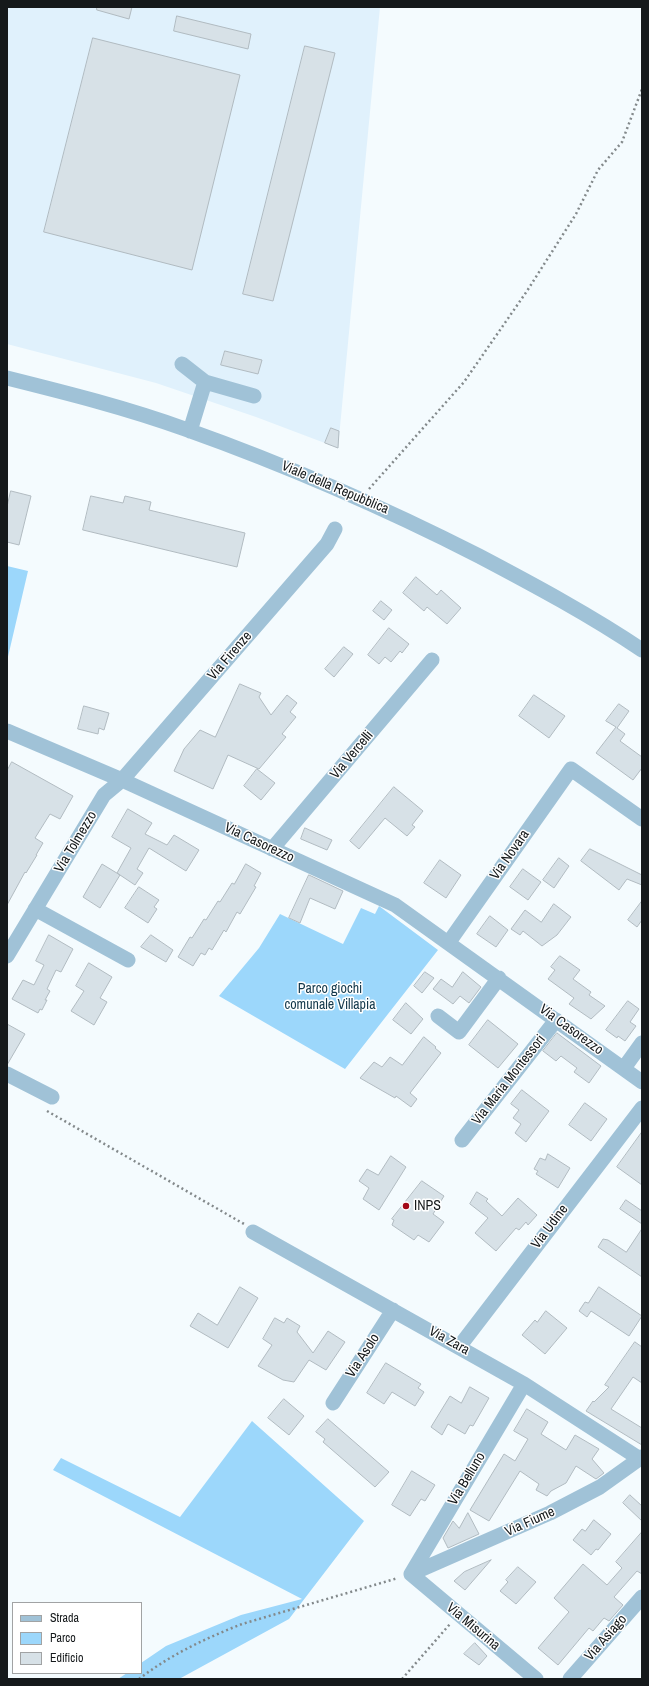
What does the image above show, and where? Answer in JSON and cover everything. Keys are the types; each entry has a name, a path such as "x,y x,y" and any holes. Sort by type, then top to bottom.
{"street":[{"path":"182,364 205,382 254,396"},
{"name":"Viale della Repubblica","path":"7,378 87,398 190,431 280,464 361,498 421,526 558,598 642,650"},
{"path":"190,431 205,382"},
{"name":"Via Firenze","path":"122,780 327,544 335,529"},
{"name":"Via Vercelli","path":"272,849 432,660"},
{"name":"Via Casorezzo","path":"7,731 122,780 395,905 449,942 642,1082"},
{"name":"Via Novara","path":"449,942 571,769 642,819"},
{"name":"Via Tolmezzo","path":"7,956 104,795 122,780"},
{"path":"36,909 128,960"},
{"path":"438,1016 459,1032 499,978"},
{"name":"Via Maria Montessori","path":"462,1140 556,1020"},
{"path":"624,1068 642,1043"},
{"path":"7,1074 52,1097"},
{"name":"Via Udine","path":"459,1347 642,1108"},
{"name":"Via Zara","path":"253,1232 524,1384 641,1458"},
{"name":"Via Asolo","path":"333,1403 393,1310"},
{"name":"Via Belluno","path":"411,1574 524,1384"},
{"name":"Via Fiume","path":"411,1574 550,1513 600,1487 641,1458"},
{"name":"Via Misurina","path":"411,1574 536,1679"},
{"name":"Via Asiago","path":"570,1679 642,1597"}],"path":[{"path":"361,498 464,382 523,297 576,214 598,170 622,142 642,89"},
{"path":"41,1107 247,1225 253,1232"},
{"path":"139,1679 194,1645 242,1624 411,1574"},
{"path":"402,1679 459,1614"}],"shaded area":[{"path":"7,7 380,7 338,448 256,417 156,383 7,344"}],"green space":[{"path":"7,566 28,571 7,661"},
{"name":"Parco giochi comunale Villapia","path":"379,906 438,950 345,1069 219,996 259,948 280,914 343,944 361,908 375,914"},
{"path":"252,1421 364,1521 289,1619 179,1679 118,1679 126,1674 142,1674 142,1662 166,1646 241,1615 302,1599 53,1470 61,1458 180,1517"}],"building":[{"path":"97,7 132,7 129,19 97,10"},
{"path":"177,16 251,34 248,49 174,31"},
{"path":"93,38 240,75 192,270 44,232"},
{"path":"305,46 335,53 273,301 243,294"},
{"path":"225,351 262,360 258,374 221,365"},
{"path":"331,428 339,431 338,448 325,443"},
{"path":"11,491 31,496 19,545 7,542 7,507"},
{"path":"91,496 123,503 125,496 151,502 149,510 245,533 237,567 83,530"},
{"path":"416,577 437,595 441,590 461,608 447,624 427,607 424,611 403,593"},
{"path":"381,601 392,610 384,620 373,611"},
{"path":"389,628 409,644 402,653 400,651 391,662 385,657 379,664 368,655"},
{"path":"344,647 353,654 334,677 325,669"},
{"path":"240,684 261,693 259,697 271,715 287,695 297,703 290,712 296,717 282,734 286,737 259,769 228,755 213,789 174,771 184,749 200,730 215,737"},
{"path":"534,695 565,716 549,738 519,716"},
{"path":"619,704 629,711 617,728 625,734 620,741 642,757 642,768 633,780 596,753 616,727 606,721"},
{"path":"84,706 109,713 104,730 99,728 98,734 78,729"},
{"path":"12,762 73,796 60,819 50,814 35,838 43,843 7,905 7,771"},
{"path":"257,769 275,783 261,800 244,786"},
{"path":"394,787 423,811 412,825 415,827 407,836 385,818 359,849 350,841"},
{"path":"128,809 152,823 145,834 167,845 174,835 199,850 186,871 149,848 137,869 143,873 135,885 117,873 131,848 112,837"},
{"path":"305,828 332,840 327,850 301,839"},
{"path":"590,849 642,875 642,885 627,879 619,890 581,861"},
{"path":"559,858 569,866 554,888 543,880"},
{"path":"440,860 461,875 446,898 424,883"},
{"path":"102,864 120,875 100,908 83,897"},
{"path":"246,864 261,873 254,886 256,887 240,914 237,912 226,932 224,930 212,950 209,948 205,955 201,953 193,966 178,957 190,937 192,938 204,919 206,920 218,901 220,902 232,883 234,884"},
{"path":"523,869 541,882 528,900 510,887"},
{"path":"309,875 343,891 335,909 310,898 300,923 289,918"},
{"path":"139,887 159,900 154,907 157,909 148,923 125,908"},
{"path":"642,901 642,920 637,927 628,920"},
{"path":"554,904 571,917 557,935 542,946 523,931 520,935 511,929 525,910 541,922"},
{"path":"490,916 508,930 496,947 477,934"},
{"path":"49,935 73,949 61,972 56,970 47,989 50,991 45,1000 47,1000 42,1010 40,1009 38,1013 12,999 23,980 34,985 44,965 36,961"},
{"path":"151,935 173,950 166,962 141,947"},
{"path":"560,956 580,970 573,979 591,992 589,995 605,1006 591,1019 569,1004 574,998 548,979 555,970 551,967"},
{"path":"89,963 112,977 100,998 107,1002 94,1025 71,1011 84,991 76,986"},
{"path":"425,972 434,978 422,993 414,986"},
{"path":"463,972 481,987 469,1003 460,996 453,1004 433,989 441,979 452,987"},
{"path":"628,1001 639,1009 630,1022 636,1026 625,1041 618,1036 617,1038 606,1030"},
{"path":"406,1003 423,1019 411,1034 393,1020"},
{"path":"488,1020 518,1044 498,1068 469,1045"},
{"path":"7,1024 25,1034 7,1065"},
{"path":"557,1033 601,1066 589,1083 574,1072 577,1068 561,1056 556,1061 543,1051"},
{"path":"424,1037 441,1053 410,1093 417,1099 411,1107 396,1096 395,1098 360,1078 374,1062 382,1067 390,1057 402,1065"},
{"path":"522,1090 549,1111 526,1142 515,1133 521,1124 513,1118 519,1110 511,1104"},
{"path":"585,1103 607,1119 591,1141 569,1125"},
{"path":"642,1132 642,1185 617,1167"},
{"path":"548,1154 570,1168 558,1188 536,1174 538,1171 534,1169 540,1158 545,1160"},
{"path":"391,1156 406,1167 379,1210 363,1199 369,1188 359,1181 367,1169 378,1175"},
{"path":"422,1181 444,1196 433,1214 444,1222 429,1242 418,1235 414,1240 392,1225 394,1220 392,1219"},
{"path":"477,1192 488,1199 486,1201 502,1216 518,1198 537,1215 528,1225 526,1222 519,1230 516,1228 496,1251 475,1233 488,1218 470,1204"},
{"path":"626,1200 642,1211 642,1224 620,1209"},
{"path":"642,1229 642,1277 598,1247 603,1239 608,1240 626,1252"},
{"path":"240,1287 258,1298 228,1348 190,1326 198,1313 217,1325"},
{"path":"599,1287 642,1316 629,1336 591,1311 587,1317 579,1311 585,1302 588,1303"},
{"path":"546,1311 567,1328 545,1354 522,1335 535,1320 537,1322"},
{"path":"275,1318 284,1323 287,1318 300,1326 297,1332 313,1353 328,1331 345,1342 326,1370 309,1360 294,1382 283,1380 258,1366 272,1345 263,1339"},
{"path":"635,1342 642,1347 642,1383 633,1377 611,1409 642,1428 642,1445 586,1411 593,1401 594,1402 609,1387 605,1385"},
{"path":"386,1363 421,1384 418,1388 424,1392 415,1406 392,1392 384,1404 367,1393"},
{"path":"470,1387 489,1398 473,1426 470,1425 465,1434 448,1424 442,1435 431,1427 450,1396 461,1403"},
{"path":"284,1399 304,1416 289,1435 268,1418"},
{"path":"527,1409 548,1422 541,1434 566,1450 575,1435 599,1449 592,1459 604,1473 596,1479 576,1466 566,1483 551,1491 547,1496 536,1490 539,1484 520,1471 489,1521 470,1510 504,1454 515,1461 528,1439 514,1431"},
{"path":"328,1419 389,1472 375,1487 323,1442 325,1439 316,1432"},
{"path":"412,1471 435,1485 425,1501 421,1499 410,1516 392,1505"},
{"path":"630,1495 642,1506 642,1521 623,1503"},
{"path":"468,1513 479,1534 448,1548 443,1538 453,1521 459,1528"},
{"path":"594,1520 611,1534 598,1550 596,1549 591,1555 573,1540 582,1529 585,1531"},
{"path":"642,1532 642,1574 637,1571 614,1597 623,1605 609,1621 604,1618 593,1631 589,1628 558,1665 538,1648 569,1612 554,1598 583,1564 607,1585 622,1568 616,1562"},
{"path":"491,1560 465,1590 454,1581 464,1572"},
{"path":"518,1567 536,1582 516,1604 500,1591 508,1582 506,1580"},
{"path":"475,1643 487,1656 479,1665 464,1654"}],"place":[{"name":"INPS","path":"406,1206"}]}
